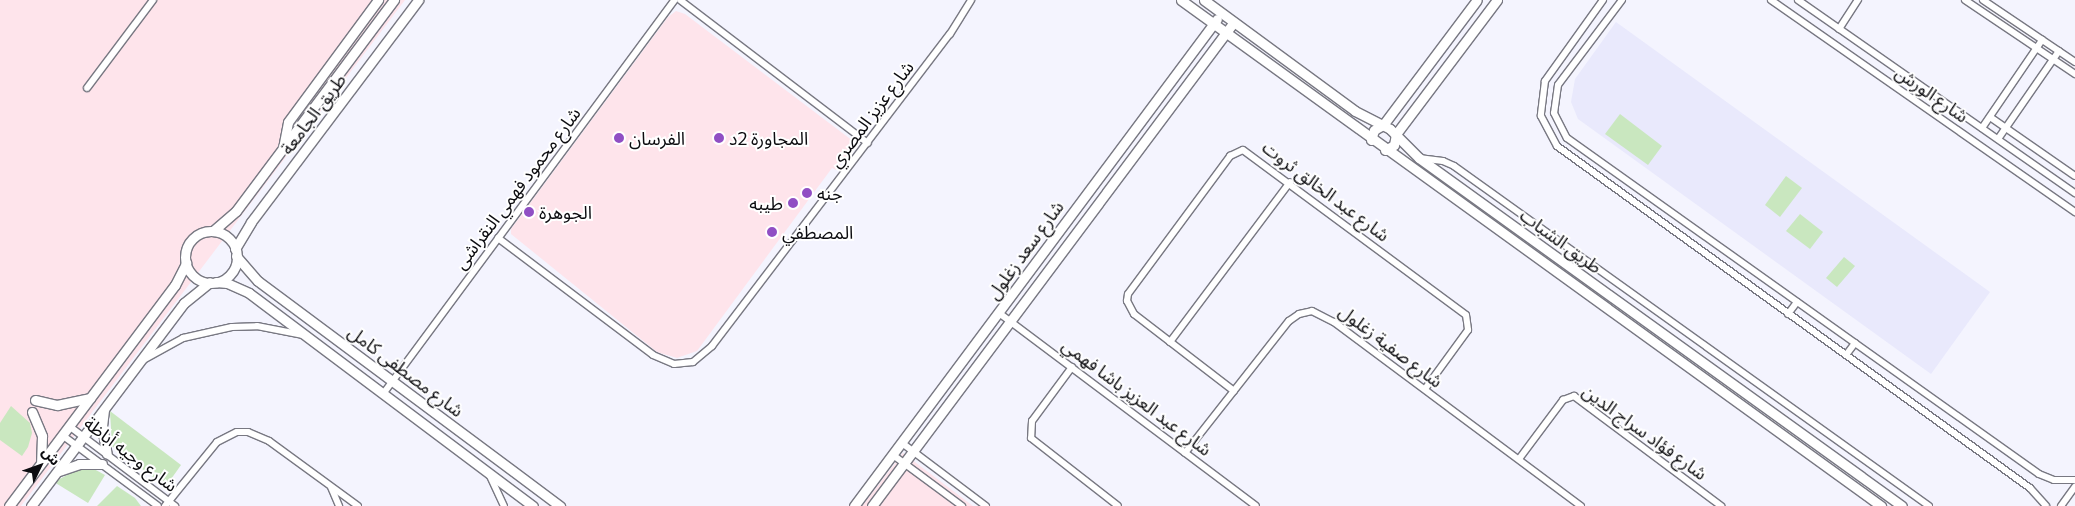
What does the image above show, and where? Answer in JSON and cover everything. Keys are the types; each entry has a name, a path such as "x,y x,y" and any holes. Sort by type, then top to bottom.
{"street":[{"path":"87,88 153,0"},
{"path":"284,148 288,122 378,0"},
{"name":"طريق الجامعة","path":"213,231 236,211 394,0"},
{"name":"طريق الجامعة","path":"236,253 255,218 418,0"},
{"name":"شارع محمود فهمي النقراشى","path":"384,394 675,0"},
{"path":"680,0 868,143"},
{"name":"شارع عزيز المصري","path":"498,238 653,355 674,364 693,362 712,346 868,143 954,29 970,0"},
{"name":"طريق الشباب","path":"1181,0 1371,140 1881,506"},
{"name":"طريق الشباب","path":"1204,0 1355,111 1383,124 1396,134 1419,158 1902,506"},
{"path":"1371,140 1374,130 1383,124 1477,0"},
{"path":"1385,150 1394,145 1396,134 1497,0"},
{"path":"1603,0 1545,81 1541,98 1541,116 1557,146 2030,488 2046,506"},
{"path":"1622,0 1558,85 1554,113 1567,138 2039,474 2054,480 2075,480"},
{"name":"شارع الورش","path":"1771,0 2075,212"},
{"name":"شارع الورش","path":"1798,0 2075,193"},
{"path":"1839,29 1858,0"},
{"path":"1965,0 2075,74"},
{"path":"1982,0 2075,62"},
{"name":"شارع سعد زغلول","path":"854,506 1222,13"},
{"name":"شارع سعد زغلول","path":"872,506 1234,22"},
{"path":"1982,128 2042,40"},
{"path":"1998,139 2059,51"},
{"path":"1990,117 2075,176"},
{"name":"شارع عبد الخالق ثروت","path":"1234,391 1128,308 1128,294 1230,156 1236,151 1250,153 1466,315 1468,330 1425,389"},
{"path":"1419,158 1443,161 1454,166 1929,506"},
{"path":"1170,342 1290,182"},
{"path":"1664,224 1672,212"},
{"path":"31,506 184,303 213,282 228,275 236,253 229,238 213,231 201,233 190,241 185,252 186,263 194,276 213,282"},
{"name":"شارع مصطفى كامل","path":"236,253 250,274 560,506"},
{"path":"9,506 176,285 186,263"},
{"name":"شارع مصطفى كامل","path":"213,282 228,283 249,293 533,506"},
{"path":"1788,314 1797,302"},
{"name":"شارع صفية زغلول","path":"1185,453 1289,321 1299,314 1312,311 1329,318 1581,506"},
{"name":"شارع عبد العزيز باشا فهمي","path":"999,313 1256,506"},
{"path":"140,362 183,338 232,327 257,326 306,335"},
{"path":"1846,355 1855,343"},
{"path":"1072,367 1032,421 1031,438 1118,506"},
{"name":"شارع فؤاد سراج الدين","path":"1519,460 1563,400 1574,396 1721,506"},
{"path":"35,400 57,405 91,398"},
{"path":"105,408 102,426 107,454"},
{"path":"32,412 42,436 41,462"},
{"name":"شارع وجيه أباظة","path":"70,426 167,503 175,506"},
{"path":"167,503 216,442 237,432 260,435 358,506"},
{"name":"شارع وجيه أباظة","path":"62,435 158,506"},
{"path":"902,442 986,506"},
{"path":"892,455 962,506"},
{"path":"57,472 79,464 102,464"},
{"path":"488,473 504,506"},
{"path":"330,486 339,506"},
{"path":"2062,506 2075,487"}],"shaded area":[{"path":"0,0 405,0 21,506 0,506"},
{"path":"676,11 685,14 853,141 852,149 836,170 832,168 697,351 677,358 657,352 511,234 511,229 668,17"},
{"path":"1616,22 1990,292 1931,374 1578,119 1571,102 1575,79"},
{"path":"903,453 973,506 862,506"}],"green space":[{"path":"1620,114 1662,146 1648,165 1605,134"},
{"path":"1786,176 1802,188 1780,217 1765,205"},
{"path":"1800,214 1823,232 1810,249 1786,231"},
{"path":"1844,257 1855,266 1837,287 1826,278"},
{"path":"11,406 30,423 32,433 28,447 22,456 0,440 0,423"},
{"path":"110,411 181,465 169,482 158,481 112,446"},
{"path":"80,468 94,469 105,475 88,503 54,482"},
{"path":"117,486 135,498 141,506 97,506"}],"place":[{"name":"الفرسان","path":"619,138"},
{"name":"المجاورة 2د","path":"719,138"},
{"name":"جنه","path":"807,193"},
{"name":"طيبه","path":"793,203"},
{"name":"الجوهرة","path":"529,212"},
{"name":"المصطفي","path":"772,232"}]}
